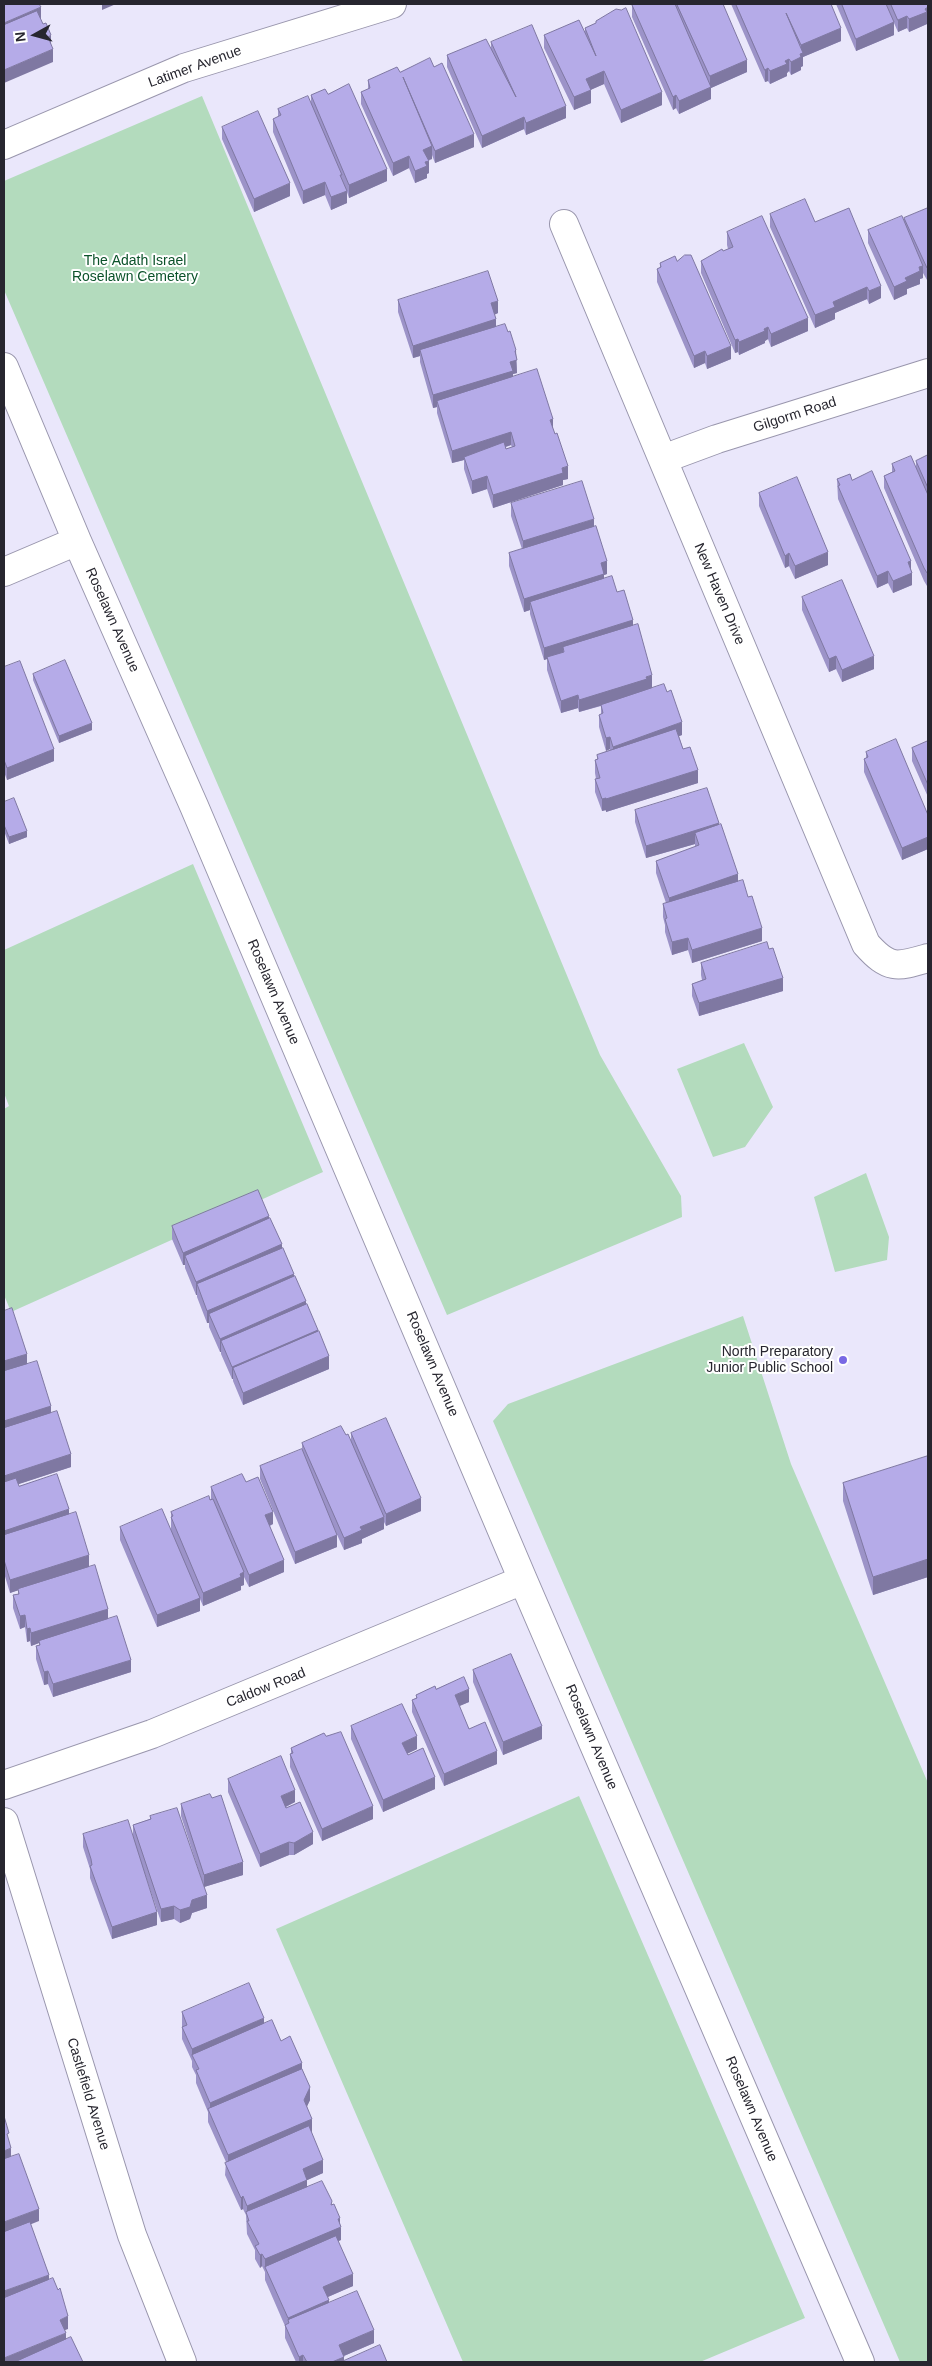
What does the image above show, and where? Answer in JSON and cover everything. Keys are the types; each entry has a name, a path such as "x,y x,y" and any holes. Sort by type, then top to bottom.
{"street":[{"name":"Latimer Avenue","path":"4,145 184,68 392,4"},
{"name":"New Haven Drive","path":"564,224 866,944 880,960 899,966 928,958"},
{"name":"Roselawn Avenue","path":"4,367 77,541 202,824 523,1580 860,2362"},
{"name":"Gilgorm Road","path":"663,459 717,439 928,372"},
{"path":"4,572 77,541"},
{"name":"Caldow Road","path":"4,1785 152,1734 523,1580"},
{"name":"Castlefield Avenue","path":"4,1822 132,2235 182,2362"}],"green space":[{"name":"The Adath Israel Roselawn Cemetery","path":"202,96 600,1055 681,1196 682,1217 447,1315 4,290 4,181"},
{"path":"193,864 323,1172 11,1312 4,1295 4,1109 9,1106 4,1093 4,950"},
{"path":"744,1043 773,1107 745,1147 713,1157 677,1069"},
{"path":"866,1173 889,1237 887,1260 835,1272 814,1197"},
{"path":"743,1316 791,1464 928,1783 928,2362 900,2362 493,1421 508,1404"},
{"path":"579,1796 805,2318 700,2362 463,2362 276,1929"}],"building":[{"path":"4,4 39,4 41,7 4,23"},
{"path":"675,4 711,87 679,101 676,95 673,97 632,5"},
{"path":"677,4 723,4 747,60 710,76"},
{"path":"736,4 831,4 841,28 801,45 786,13 803,53 800,54 801,57 791,62 789,59 785,61 787,64 770,71 768,68 765,70"},
{"path":"842,4 886,4 894,22 856,39"},
{"path":"891,4 928,4 928,7 925,9 927,12 909,19 907,16 898,20"},
{"path":"626,8 662,92 621,110 604,71 586,79 591,90 574,97 544,35 579,20 596,56 585,28 616,9"},
{"path":"37,11 43,24 46,23 51,35 48,37 53,49 4,70 4,25"},
{"path":"532,25 566,106 526,123 524,117 482,136 447,55 486,39 516,97 491,42"},
{"path":"430,58 434,67 442,63 474,134 435,151 403,77 432,146 423,150 429,161 425,162 427,166 415,171 409,156 393,163 361,92 370,88 368,80 397,67 400,72"},
{"path":"349,84 387,169 349,185 311,95 325,89 328,94"},
{"path":"308,96 347,191 331,197 325,182 303,191 273,119 281,115 278,109"},
{"path":"258,111 290,183 254,199 222,127"},
{"path":"805,199 815,222 849,208 881,286 869,291 867,287 833,302 835,307 815,315 770,214"},
{"path":"928,208 928,267 927,268 904,218"},
{"path":"762,216 808,318 771,334 768,327 764,329 765,331 739,342 738,339 735,340 701,261 722,249 723,251 733,247 727,232"},
{"path":"902,216 923,266 919,267 920,271 905,278 907,281 894,287 868,230"},
{"path":"685,255 691,255 731,346 707,356 705,351 694,356 657,269 661,267 660,263 675,256 677,261"},
{"path":"488,271 498,301 491,303 496,319 413,346 398,300"},
{"path":"505,324 508,332 510,331 516,350 517,360 510,362 513,371 433,395 420,350"},
{"path":"537,369 553,419 550,420 555,434 557,433 568,466 562,468 563,473 493,495 487,476 472,481 464,457 504,442 506,449 515,446 511,432 452,451 437,401"},
{"path":"928,455 928,488 916,461"},
{"path":"911,456 928,495 928,573 924,568 884,476 895,471 892,464"},
{"path":"872,471 911,561 908,562 912,573 893,581 888,571 877,576 838,486 840,485 837,479 850,474 852,480"},
{"path":"797,477 828,552 795,566 789,553 785,556 759,493"},
{"path":"582,481 594,519 523,541 511,503"},
{"path":"596,526 607,561 601,563 604,574 524,599 509,553"},
{"path":"612,576 617,592 624,590 633,620 544,648 530,602"},
{"path":"842,580 874,656 842,670 836,656 829,659 802,597"},
{"path":"638,624 652,675 646,677 647,679 579,700 578,695 561,701 547,657 564,652 563,647"},
{"path":"65,660 92,723 59,736 33,674"},
{"path":"20,661 54,749 7,768 4,760 4,667"},
{"path":"664,684 667,692 671,690 682,722 613,747 610,737 606,738 599,715 603,713 601,705"},
{"path":"676,729 683,749 690,747 698,770 602,799 595,779 600,778 595,760 598,759 597,755"},
{"path":"896,739 928,815 928,837 902,848 864,759 868,757 866,752"},
{"path":"928,741 928,785 912,748"},
{"path":"707,788 719,823 646,846 635,810"},
{"path":"14,798 27,831 9,837 4,825 4,802"},
{"path":"721,824 738,874 669,898 656,861 699,845 695,833"},
{"path":"743,880 748,897 752,896 762,928 692,950 688,938 672,942 665,919 667,918 663,904"},
{"path":"767,942 769,949 773,948 783,978 699,1003 692,984 706,979 701,963"},
{"path":"258,1190 269,1216 183,1253 172,1226"},
{"path":"270,1218 282,1244 196,1282 185,1256"},
{"path":"283,1248 294,1274 207,1311 197,1284"},
{"path":"295,1276 306,1301 220,1339 209,1314"},
{"path":"307,1304 318,1330 232,1367 221,1341"},
{"path":"12,1308 27,1354 4,1361 4,1311"},
{"path":"319,1331 329,1356 243,1393 233,1368"},
{"path":"37,1361 51,1406 4,1421 4,1371"},
{"path":"57,1411 71,1454 4,1476 4,1428"},
{"path":"386,1418 421,1498 386,1514 351,1433"},
{"path":"341,1426 346,1435 348,1434 384,1517 360,1527 362,1530 344,1538 302,1443"},
{"path":"302,1449 337,1535 295,1552 260,1466"},
{"path":"928,1456 928,1559 873,1577 843,1483"},
{"path":"57,1474 69,1509 4,1531 4,1482 16,1478 19,1486"},
{"path":"242,1474 246,1482 258,1477 273,1512 265,1515 284,1560 249,1575 211,1487"},
{"path":"209,1496 210,1500 213,1499 244,1572 240,1574 241,1577 203,1593 171,1517 173,1516 171,1512"},
{"path":"162,1509 200,1598 157,1615 120,1527"},
{"path":"76,1512 89,1555 10,1580 4,1560 4,1535"},
{"path":"95,1565 108,1609 31,1633 30,1628 27,1629 25,1615 20,1616 13,1595 19,1594 18,1589"},
{"path":"117,1616 131,1660 53,1684 48,1671 44,1672 36,1646 40,1645 39,1641"},
{"path":"511,1654 542,1726 503,1742 473,1670"},
{"path":"464,1677 469,1689 455,1695 469,1729 485,1722 497,1751 444,1774 412,1700 417,1698 416,1695 435,1686 436,1689"},
{"path":"402,1704 417,1736 402,1743 408,1755 423,1748 435,1777 383,1800 351,1726"},
{"path":"341,1732 373,1806 322,1829 290,1754 293,1753 291,1748 324,1733 326,1736"},
{"path":"281,1756 295,1790 281,1796 286,1808 300,1802 313,1832 294,1843 289,1842 260,1854 228,1779"},
{"path":"210,1794 212,1798 221,1795 243,1862 204,1875 181,1804"},
{"path":"177,1808 207,1895 192,1900 190,1907 180,1910 174,1906 161,1909 133,1825 151,1819 150,1816"},
{"path":"128,1820 157,1912 112,1927 90,1866 92,1865 91,1859 83,1834"},
{"path":"249,1983 264,2018 192,2049 182,2027 187,2025 182,2012"},
{"path":"272,2020 281,2041 290,2036 302,2063 210,2103 196,2070 199,2069 192,2055"},
{"path":"302,2069 310,2087 304,2100 312,2119 228,2155 208,2109"},
{"path":"4,2116 11,2148 4,2151"},
{"path":"309,2126 323,2160 303,2169 307,2180 247,2206 243,2196 241,2198 225,2163"},
{"path":"19,2154 39,2209 4,2222 4,2159"},
{"path":"322,2181 332,2201 331,2205 334,2204 340,2218 338,2219 341,2227 265,2259 262,2254 260,2255 255,2246 259,2244 247,2221 249,2221 246,2212"},
{"path":"30,2222 49,2275 4,2291 4,2232"},
{"path":"336,2236 353,2274 323,2287 329,2300 288,2318 265,2267"},
{"path":"53,2278 58,2290 60,2288 68,2316 60,2320 66,2333 4,2358 4,2298"},
{"path":"357,2291 374,2330 339,2345 344,2357 332,2362 307,2362 303,2355 299,2357 285,2325 289,2323 288,2320"},
{"path":"71,2337 83,2362 15,2362"},
{"path":"380,2345 387,2362 341,2362"}],"place":[{"name":"North Preparatory Junior Public School","path":"843,1360"}]}
